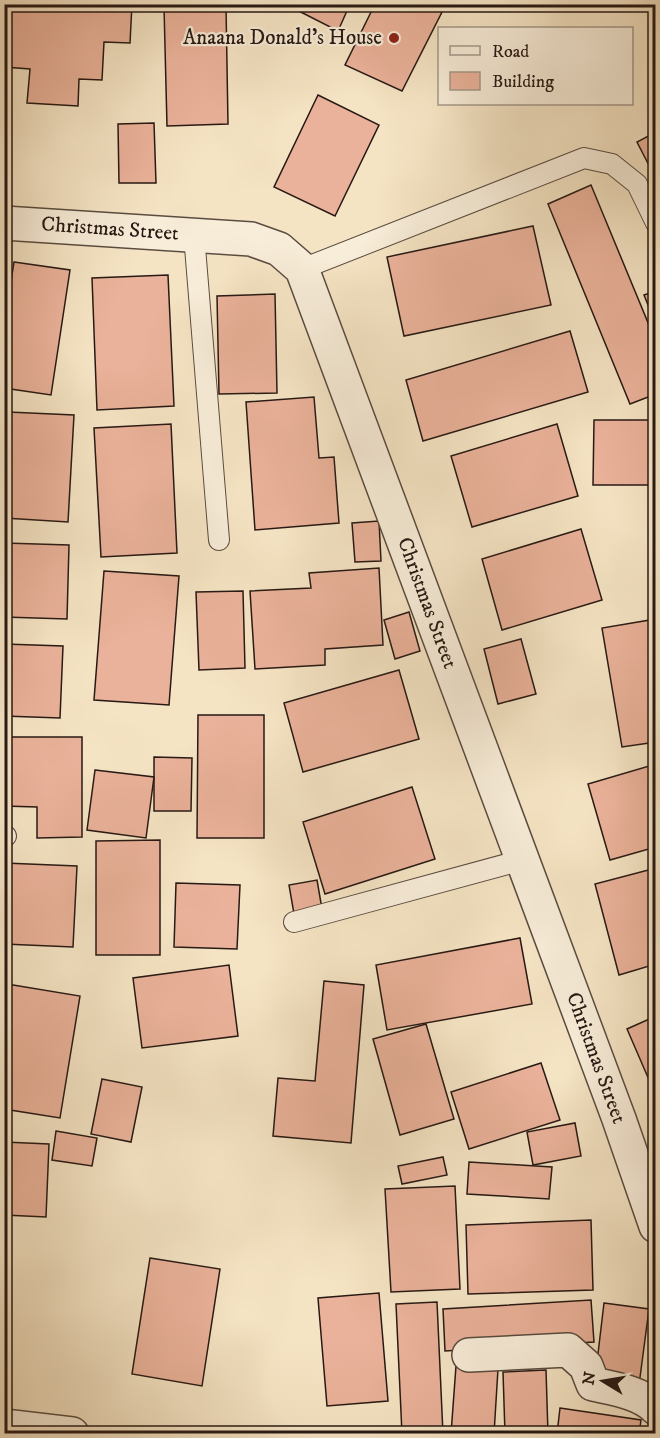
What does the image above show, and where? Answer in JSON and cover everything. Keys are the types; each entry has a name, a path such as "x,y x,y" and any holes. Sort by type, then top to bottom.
{"street":[{"name":"Christmas Street","path":"4,223 251,238 279,249 302,269 653,1213"},
{"path":"469,1355 568,1350 586,1366 593,1384 633,1394 656,1407"},
{"path":"4,1426 72,1434"}],"lane":[{"path":"302,269 584,158 612,164 637,184 656,223"},
{"path":"194,235 219,540"},
{"path":"294,922 522,860"}],"building":[{"path":"4,4 132,4 130,43 104,42 102,80 79,79 78,106 27,103 30,69 4,67"},
{"path":"285,4 350,4 338,31"},
{"name":"Anaana Donald's House","path":"375,4 427,4 442,12 402,91 345,65"},
{"path":"226,6 228,124 167,126 164,7"},
{"path":"318,95 379,125 335,216 274,187"},
{"path":"154,123 156,183 119,183 118,124"},
{"path":"656,132 656,179 637,142"},
{"path":"591,185 656,342 656,394 630,404 548,204"},
{"path":"533,226 551,305 404,336 387,257"},
{"path":"14,262 70,270 51,395 4,388 4,327"},
{"path":"168,275 174,406 97,410 92,278"},
{"path":"656,291 656,325 644,295"},
{"path":"275,294 277,393 219,394 217,296"},
{"path":"570,331 588,392 423,441 406,380"},
{"path":"314,397 319,458 334,457 339,523 255,530 246,402"},
{"path":"8,412 74,415 68,522 4,518 4,467"},
{"path":"594,420 655,420 655,485 593,485"},
{"path":"171,424 177,553 101,557 94,428"},
{"path":"557,424 578,496 472,527 451,456"},
{"path":"379,521 381,561 355,562 352,523"},
{"path":"581,529 602,600 502,630 482,559"},
{"path":"4,543 69,545 67,619 4,617"},
{"path":"379,568 383,645 325,649 325,665 255,669 250,591 311,588 309,573"},
{"path":"104,571 179,576 169,705 94,700"},
{"path":"243,591 245,668 199,670 196,592"},
{"path":"409,612 420,651 395,659 384,620"},
{"path":"656,619 656,742 622,747 602,628"},
{"path":"521,639 536,694 498,704 484,649"},
{"path":"4,644 63,646 60,718 4,716"},
{"path":"399,670 419,739 303,772 284,703"},
{"path":"198,715 264,715 264,838 197,838"},
{"path":"4,737 82,737 82,837 37,838 37,807 4,806"},
{"path":"154,757 192,758 191,811 154,811"},
{"path":"656,764 656,847 610,860 588,784"},
{"path":"95,770 154,777 146,838 87,830"},
{"path":"412,787 435,859 325,894 303,822"},
{"path":"160,840 160,955 96,955 96,841"},
{"path":"4,863 77,866 73,947 4,944"},
{"path":"656,868 656,964 619,975 595,884"},
{"path":"317,880 322,909 294,914 289,885"},
{"path":"176,883 240,885 237,949 174,947"},
{"path":"520,938 532,1004 387,1030 376,965"},
{"path":"229,965 238,1036 142,1048 133,978"},
{"path":"324,981 364,985 351,1143 273,1136 278,1078 315,1081"},
{"path":"7,984 80,996 60,1118 4,1109 4,997"},
{"path":"656,1016 656,1096 627,1029"},
{"path":"426,1024 454,1119 400,1135 373,1039"},
{"path":"541,1063 560,1120 469,1149 451,1092"},
{"path":"102,1079 142,1087 131,1142 91,1134"},
{"path":"575,1123 581,1156 533,1165 527,1132"},
{"path":"56,1131 97,1138 92,1166 52,1160"},
{"path":"4,1142 49,1144 46,1217 4,1215"},
{"path":"443,1157 447,1175 402,1184 398,1166"},
{"path":"469,1162 552,1167 549,1199 467,1194"},
{"path":"455,1186 460,1289 391,1292 385,1189"},
{"path":"591,1220 593,1290 468,1294 466,1225"},
{"path":"150,1258 220,1269 202,1386 132,1374"},
{"path":"379,1293 388,1401 327,1406 318,1298"},
{"path":"591,1300 594,1342 445,1351 443,1309"},
{"path":"437,1302 443,1434 402,1434 396,1304"},
{"path":"604,1303 649,1309 639,1385 595,1379"},
{"path":"456,1366 498,1369 494,1434 451,1434"},
{"path":"546,1370 548,1434 505,1434 503,1372"},
{"path":"560,1408 641,1420 639,1434 557,1434"}],"place":[{"name":"Anaana Donald's House","path":"394,38"}]}
